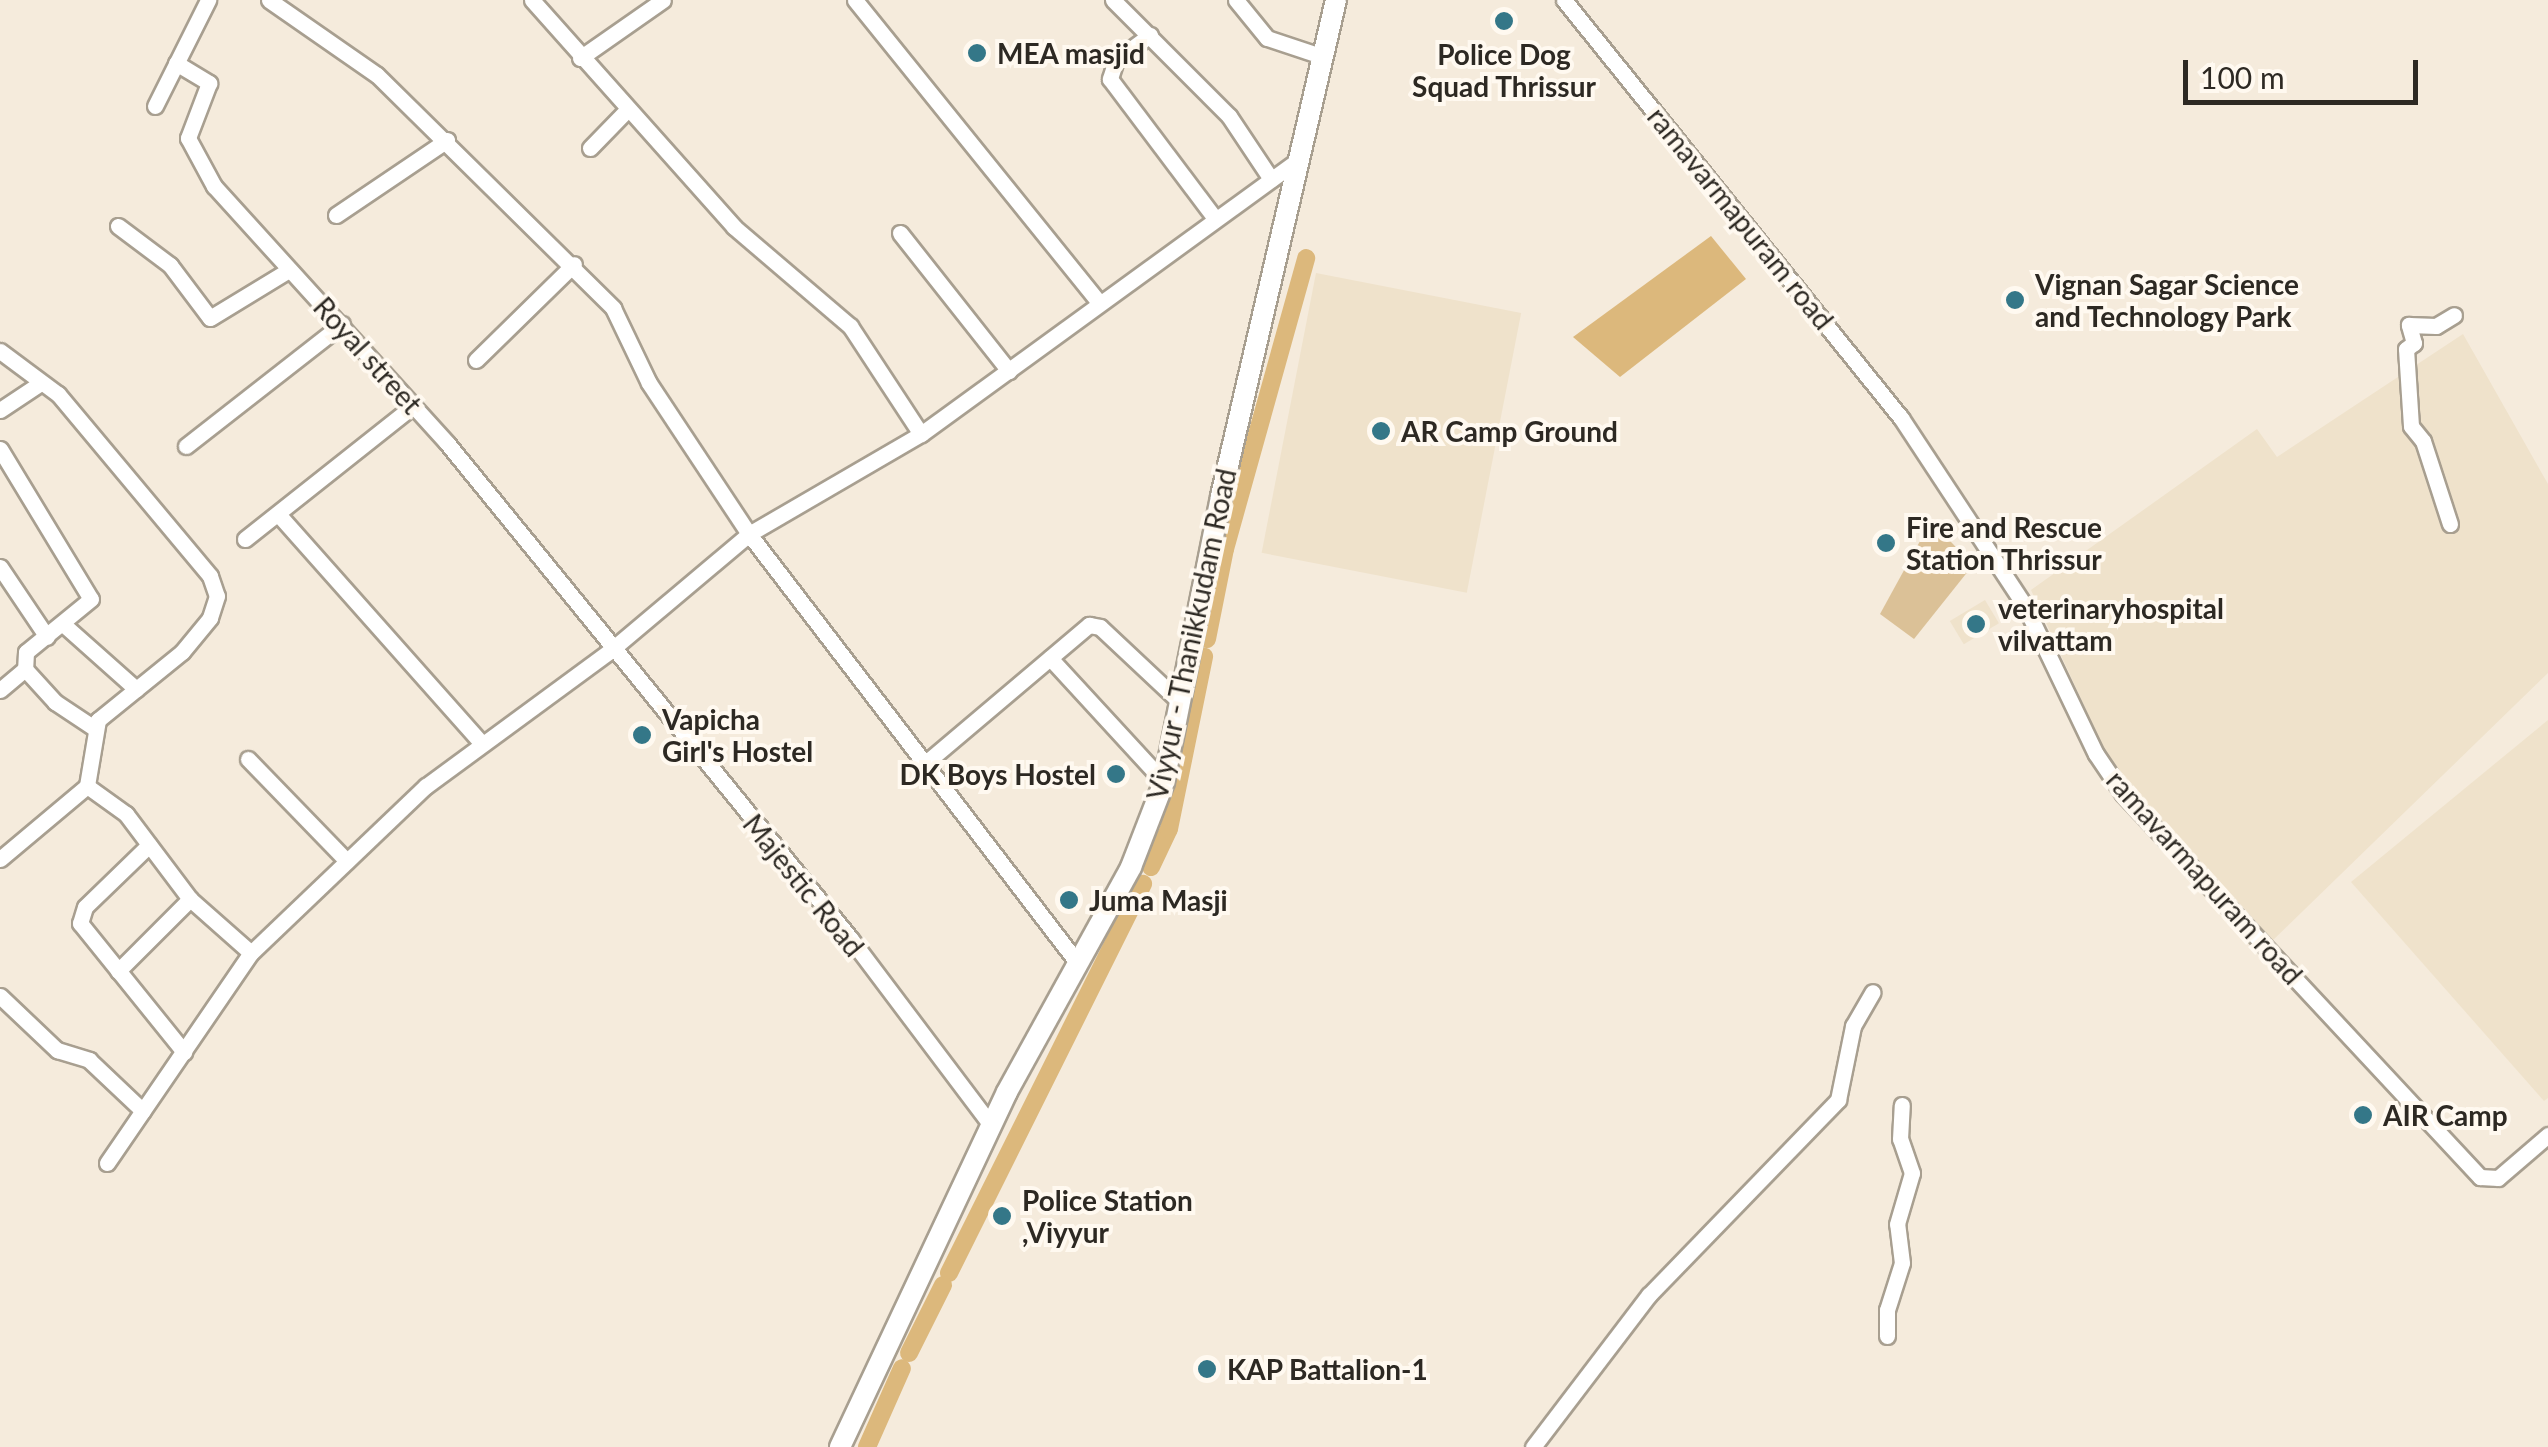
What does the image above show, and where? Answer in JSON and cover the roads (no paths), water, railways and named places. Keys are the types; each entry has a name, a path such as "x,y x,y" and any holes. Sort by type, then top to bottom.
{"main road":[{"name":"Viyyur - Thanikkudam Road","path":"840,1447 991,1125 1076,961 1131,866 1164,782 1336,0"}],"street":[{"path":"155,106 208,0"},
{"path":"269,0 378,75 574,264 613,308 650,382 749,534 928,761 1076,961"},
{"path":"532,0 734,227 850,326 921,434"},
{"path":"580,58 663,0"},
{"path":"855,0 1099,302"},
{"path":"1113,0 1229,116 1272,179"},
{"path":"1236,0 1266,38 1321,56"},
{"name":"ramavarmapuram road","path":"1564,0 1901,418 2024,606 2096,754 2124,794 2480,1177 2498,1178 2548,1135"},
{"path":"1150,35 1111,65 1110,79 1214,217"},
{"name":"Royal street","path":"176,62 209,83 188,138 190,150 288,270 414,405 610,651"},
{"path":"590,148 627,110"},
{"path":"336,215 447,140"},
{"path":"106,1163 250,953 481,743 610,651 749,534 921,434 1214,217 1298,161"},
{"path":"118,226 178,272 210,318 288,270"},
{"path":"900,233 1008,371"},
{"path":"476,360 574,264"},
{"path":"2450,524 2424,441 2411,426 2406,349 2414,343 2409,325 2436,326 2454,316"},
{"path":"186,446 342,324"},
{"path":"0,351 39,384 58,394 210,576 217,596 210,618 182,652 94,728 87,786 0,858"},
{"path":"0,410 39,384"},
{"path":"245,539 414,405"},
{"path":"0,449 90,594 86,607 26,652 25,669 55,702 94,728"},
{"path":"278,514 481,743"},
{"path":"0,567 46,637"},
{"path":"63,624 136,689"},
{"path":"928,761 1095,625 1180,702"},
{"name":"Majestic Road","path":"610,651 850,938 991,1125"},
{"path":"1050,658 1164,782"},
{"path":"0,690 25,669"},
{"path":"248,759 347,861"},
{"path":"87,786 126,814 190,899 250,953"},
{"path":"149,845 79,916 184,1052"},
{"path":"118,971 190,899"},
{"path":"1533,1447 1649,1294 1838,1100 1852,1026 1873,992"},
{"path":"0,996 57,1050 89,1060 143,1111"},
{"path":"1887,1336 1903,1252 1897,1224 1912,1173 1900,1139 1902,1105"}],"waterway":[{"path":"1207,639 1225,549 1306,258"},
{"path":"1151,867 1169,829 1204,657"},
{"path":"949,1273 1143,884"},
{"path":"909,1353 943,1285"},
{"path":"867,1447 902,1368"}],"place":[{"name":"Police Dog Squad Thrissur","path":"1504,21"},
{"name":"MEA masjid","path":"977,53"},
{"name":"Vignan Sagar Science and Technology Park","path":"2015,300"},
{"name":"AR Camp Ground","path":"1381,431"},
{"name":"Fire and Rescue Station Thrissur","path":"1886,543"},
{"name":"veterinaryhospital vilvattam","path":"1976,624"},
{"name":"Vapicha Girl's Hostel","path":"642,735"},
{"name":"DK Boys Hostel","path":"1116,774"},
{"name":"Juma Masji","path":"1069,900"},
{"name":"AIR Camp","path":"2363,1115"},
{"name":"Police Station ,Viyyur","path":"1002,1216"},
{"name":"KAP Battalion-1","path":"1207,1369"}]}
